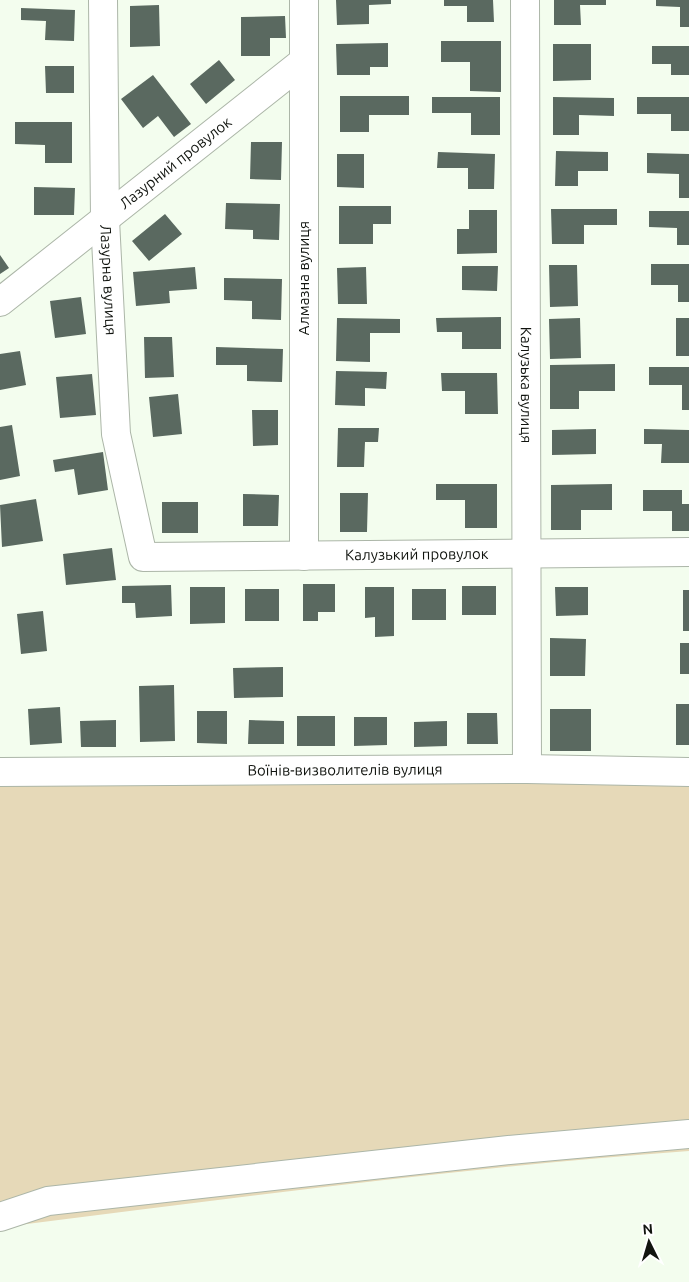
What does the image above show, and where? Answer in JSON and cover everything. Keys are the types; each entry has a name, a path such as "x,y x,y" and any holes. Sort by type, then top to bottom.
{"street":[{"name":"Лазурна вулиця","path":"103,0 105,220 116,434 143,557"},
{"name":"Алмазна вулиця","path":"304,0 304,556"},
{"name":"Калузька вулиця","path":"525,0 527,769"},
{"name":"Лазурний провулок","path":"0,302 304,61"},
{"name":"Калузький провулок","path":"143,557 689,552"},
{"name":"Воїнів-визволителів вулиця","path":"0,772 527,769 689,772"},
{"path":"0,1217 48,1201 460,1155 689,1134"}],"shaded area":[{"path":"0,772 689,772 689,1151 437,1174 19,1225 0,1230"}],"building":[{"path":"336,0 391,0 391,4 369,5 369,24 337,25"},
{"path":"444,0 493,0 494,22 467,22 467,6 444,6"},
{"path":"554,0 606,0 606,5 580,5 581,25 554,25"},
{"path":"656,0 689,0 689,27 680,27 680,7 656,6"},
{"path":"159,5 160,46 130,47 130,6"},
{"path":"21,8 75,10 74,41 45,40 46,21 21,20"},
{"path":"285,16 286,38 270,38 270,56 241,56 241,17"},
{"path":"441,41 501,41 501,92 470,91 470,62 441,62"},
{"path":"388,43 388,67 370,67 370,75 337,75 336,44"},
{"path":"553,44 591,44 591,80 553,81"},
{"path":"652,46 689,46 689,75 671,75 671,64 652,64"},
{"path":"219,60 235,80 206,104 190,84"},
{"path":"45,66 74,66 74,93 46,93"},
{"path":"153,75 191,124 174,137 158,116 143,128 121,99"},
{"path":"340,96 409,96 409,115 369,115 369,132 340,132"},
{"path":"432,97 500,97 500,135 471,135 471,113 432,113"},
{"path":"553,97 614,98 614,116 579,115 579,135 553,135"},
{"path":"637,97 689,97 689,131 671,131 671,114 637,114"},
{"path":"15,122 72,122 72,163 45,163 45,145 15,144"},
{"path":"251,142 282,142 281,180 250,179"},
{"path":"556,151 608,152 608,171 578,171 578,186 555,186"},
{"path":"438,152 495,154 494,189 468,189 468,168 437,168"},
{"path":"647,153 689,154 689,198 679,198 679,174 647,173"},
{"path":"337,154 364,154 364,188 337,187"},
{"path":"34,187 75,188 74,215 34,215"},
{"path":"226,203 280,204 279,240 253,239 253,230 225,229"},
{"path":"339,206 391,206 391,224 373,224 373,244 339,244"},
{"path":"551,209 617,209 617,225 584,225 584,244 552,244"},
{"path":"469,210 497,210 497,253 457,254 457,229 469,229"},
{"path":"649,211 689,211 689,245 677,245 677,228 649,227"},
{"path":"165,214 182,234 149,261 132,241"},
{"path":"0,255 9,268 0,274"},
{"path":"651,264 689,264 689,302 678,302 678,285 651,285"},
{"path":"549,265 577,265 578,306 550,307"},
{"path":"462,266 498,266 497,291 462,290"},
{"path":"195,267 197,289 169,291 170,303 136,306 133,272"},
{"path":"366,267 367,304 338,304 337,268"},
{"path":"224,278 282,279 281,320 252,319 252,301 224,300"},
{"path":"81,297 86,334 55,338 50,301"},
{"path":"501,317 501,349 462,349 462,332 437,332 436,318"},
{"path":"337,318 400,319 400,333 370,333 370,362 336,361"},
{"path":"580,318 581,358 550,359 549,319"},
{"path":"676,318 689,318 689,356 676,356"},
{"path":"144,337 172,337 174,377 145,378"},
{"path":"216,347 283,349 282,382 247,381 247,365 216,365"},
{"path":"20,351 26,385 0,390 0,354"},
{"path":"615,364 615,391 579,391 579,409 550,409 550,365"},
{"path":"649,367 689,367 689,410 682,410 682,385 649,385"},
{"path":"336,371 387,372 386,389 365,388 365,406 335,405"},
{"path":"441,373 497,373 498,414 465,414 465,391 442,391"},
{"path":"92,374 96,415 60,418 56,377"},
{"path":"178,394 182,434 153,437 149,397"},
{"path":"252,410 278,410 278,445 253,446"},
{"path":"12,425 20,476 0,480 0,427"},
{"path":"338,428 379,428 378,442 365,442 364,467 337,467"},
{"path":"596,429 596,454 552,455 552,430"},
{"path":"644,429 689,430 689,463 661,463 662,444 644,444"},
{"path":"103,452 108,490 78,495 74,469 55,472 53,460"},
{"path":"436,484 497,484 497,528 465,528 465,500 436,500"},
{"path":"612,484 612,510 581,510 581,530 551,530 551,485"},
{"path":"643,490 682,490 682,504 689,504 689,531 672,531 672,511 643,511"},
{"path":"340,493 368,493 367,532 340,532"},
{"path":"243,494 279,495 278,526 243,526"},
{"path":"36,499 43,541 2,547 0,505"},
{"path":"162,502 198,502 198,533 162,533"},
{"path":"112,548 116,580 66,585 63,554"},
{"path":"303,584 335,584 335,612 318,612 318,621 303,621"},
{"path":"171,585 172,616 136,618 135,603 122,603 122,586"},
{"path":"462,586 496,586 496,615 462,615"},
{"path":"190,587 225,587 225,623 190,624"},
{"path":"365,587 394,587 394,636 375,637 375,617 365,618"},
{"path":"555,587 588,587 588,615 556,616"},
{"path":"245,589 279,589 279,621 245,621"},
{"path":"412,589 446,589 446,620 412,620"},
{"path":"683,590 689,590 689,631 683,631"},
{"path":"43,611 47,651 21,654 17,614"},
{"path":"550,638 586,639 585,676 550,676"},
{"path":"680,643 689,643 689,674 680,674"},
{"path":"283,667 283,697 234,698 233,668"},
{"path":"174,685 175,741 140,742 139,686"},
{"path":"676,704 689,704 689,745 676,745"},
{"path":"60,707 62,743 30,745 28,709"},
{"path":"550,709 591,709 591,751 550,751"},
{"path":"197,711 227,711 227,744 197,743"},
{"path":"467,713 497,713 498,744 467,744"},
{"path":"297,716 335,716 335,746 297,746"},
{"path":"354,717 387,717 387,745 354,746"},
{"path":"116,720 116,747 81,747 80,721"},
{"path":"249,720 284,721 284,744 248,744"},
{"path":"447,721 447,746 414,747 414,722"}]}
